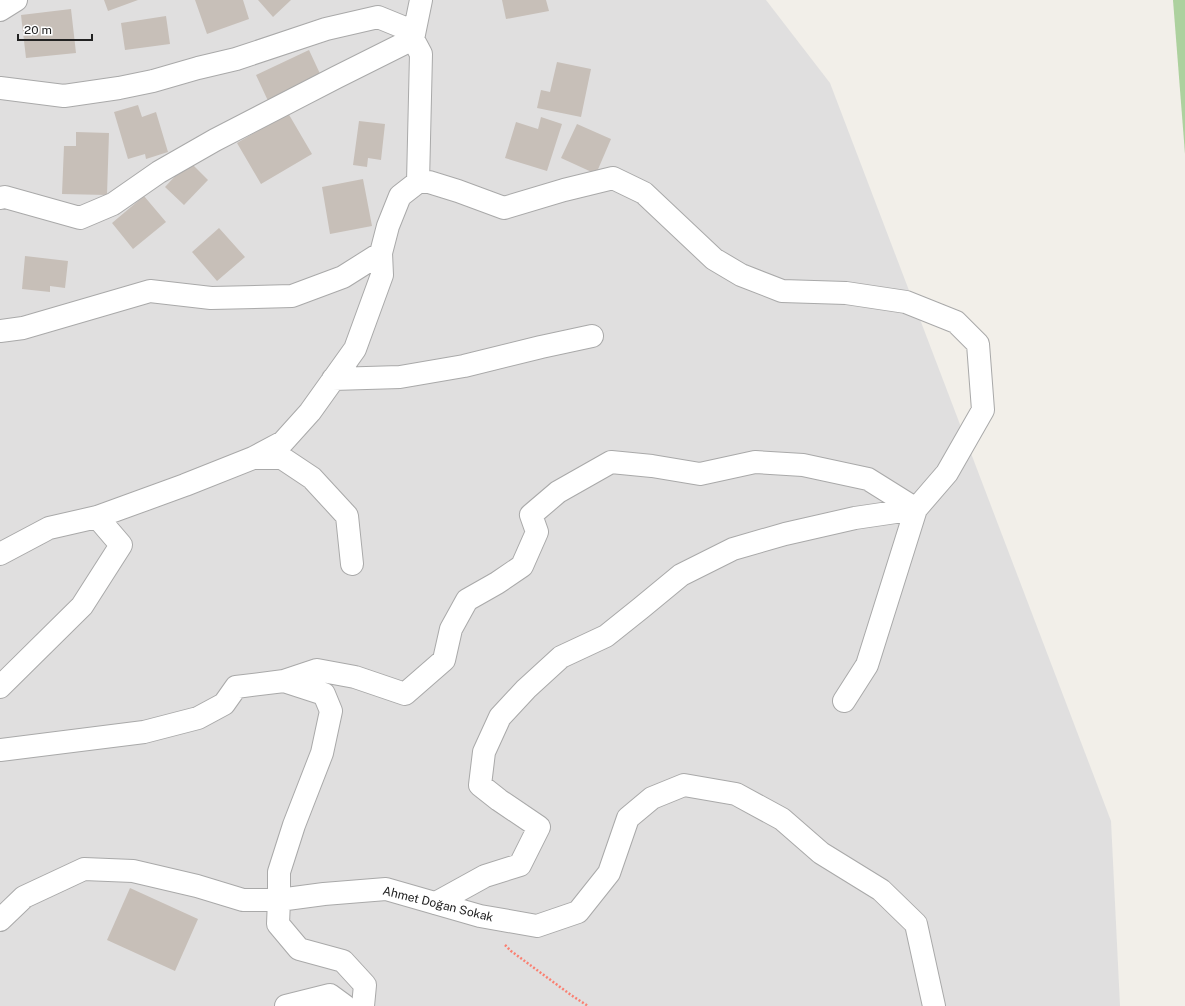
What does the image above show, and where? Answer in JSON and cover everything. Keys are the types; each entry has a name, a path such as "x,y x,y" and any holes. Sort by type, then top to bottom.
{"street":[{"path":"0,10 16,0"},
{"path":"413,39 421,0"},
{"path":"0,88 64,96 119,88 153,81 236,59 326,29 378,17 405,28 421,54 418,182"},
{"path":"0,198 5,197 80,218 113,204 159,172 215,140 413,39"},
{"path":"0,554 49,528 97,517 253,458 283,442 310,412 354,349 382,275 381,254 388,226 400,196 418,182 429,182 504,208 564,190 613,178 644,193 714,259 741,275 782,291 846,293 906,302 956,322 978,344 983,410 947,473 916,509 867,665 844,701"},
{"path":"0,331 23,328 150,291 211,298 292,296 343,277 381,254"},
{"path":"333,380 400,377 464,366 592,336"},
{"path":"253,458 282,458 312,478 347,516 352,564"},
{"path":"0,750 144,732 198,718 224,704 236,687 284,681 317,670 355,677 405,694 444,660 451,629 467,600 497,583 522,566 537,532 531,515 558,492 611,462 652,466 700,474 755,462 803,465 868,479 916,509"},
{"path":"436,903 485,876 520,864 539,827 499,800 480,785 484,752 500,717 526,689 561,657 606,636 681,575 733,549 785,534 855,518 916,509"},
{"path":"0,687 82,606 121,545 97,517"},
{"path":"284,681 324,694 331,711 322,753 294,825 279,872 278,924 299,948 343,961 365,985 363,1006"},
{"name":"Ahmet Doğan Sokak","path":"0,920 24,897 84,869 133,871 197,886 243,900 279,900 324,894 386,889 480,916 537,926 578,912 609,873 628,818 652,798 684,785 736,794 782,819 821,853 881,890 916,924 934,1006"},
{"path":"286,1006 330,995 345,1006"}],"path":[{"path":"480,916 511,951 588,1006"}],"shaded area":[{"path":"0,0 766,0 830,83 1111,821 1120,1006 0,1006"}],"green space":[{"path":"1173,0 1185,0 1185,154"}],"building":[{"path":"104,0 138,0 108,11"},
{"path":"195,0 243,0 249,19 207,34"},
{"path":"258,0 291,0 273,17"},
{"path":"502,0 546,0 549,11 506,19"},
{"path":"71,9 76,53 26,58 21,15"},
{"path":"166,16 170,44 125,50 121,23"},
{"path":"309,50 322,78 269,103 256,75"},
{"path":"557,62 591,69 581,117 537,108 541,90 550,92"},
{"path":"138,105 142,117 156,112 168,152 146,159 145,154 128,159 114,112"},
{"path":"288,113 312,154 261,184 237,143"},
{"path":"541,117 562,124 547,171 505,158 516,122 538,129"},
{"path":"359,121 385,124 381,160 368,158 367,167 353,165"},
{"path":"577,124 611,139 596,174 561,158"},
{"path":"76,132 109,133 107,195 62,194 64,146 76,146"},
{"path":"189,161 208,180 184,205 165,187"},
{"path":"363,179 372,226 330,234 322,187"},
{"path":"144,196 166,222 133,249 112,223"},
{"path":"219,228 245,257 217,281 192,252"},
{"path":"25,256 68,261 65,288 50,286 50,292 22,289"},
{"path":"130,888 198,919 175,971 107,940"}]}
